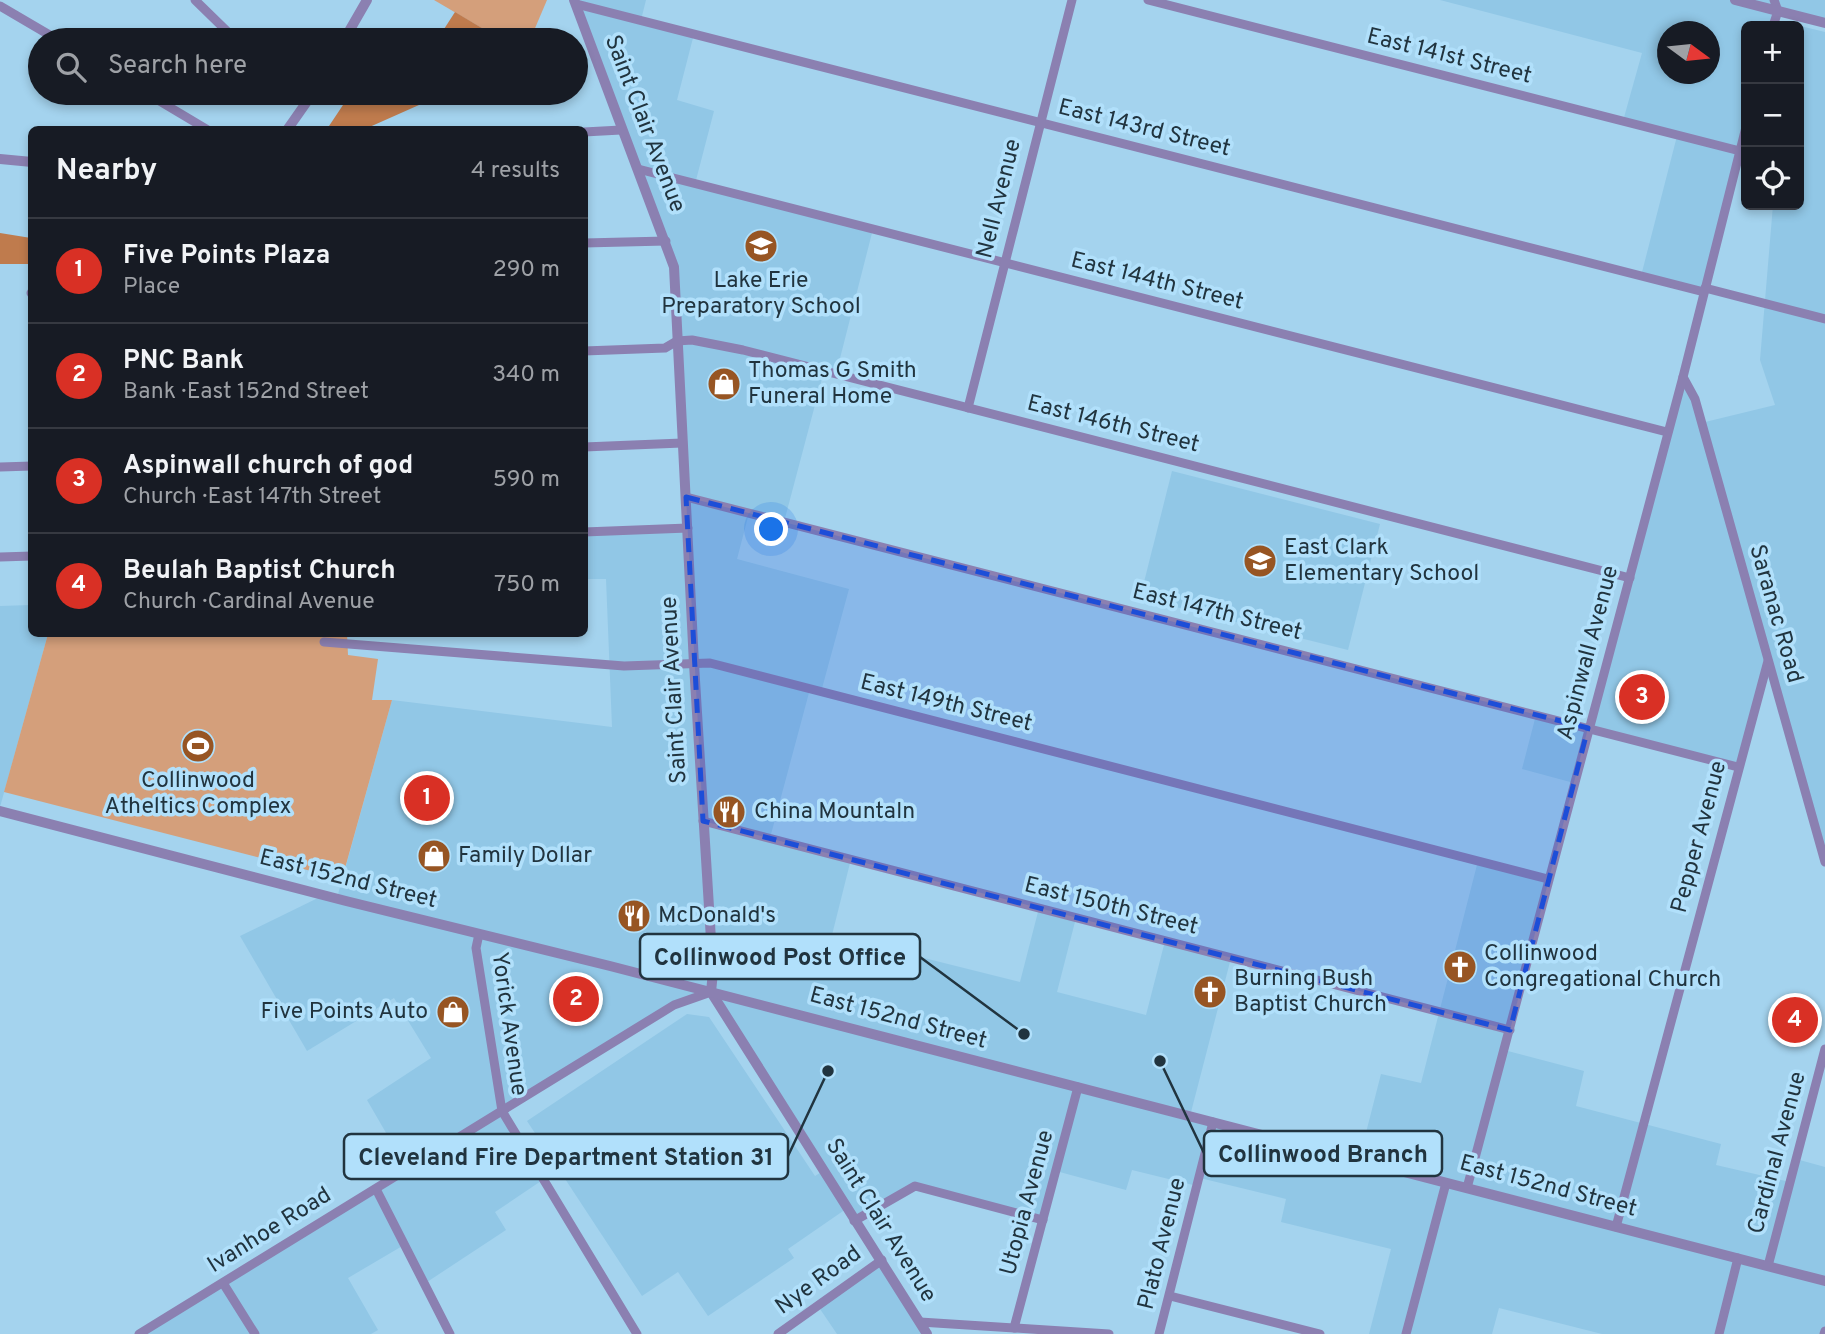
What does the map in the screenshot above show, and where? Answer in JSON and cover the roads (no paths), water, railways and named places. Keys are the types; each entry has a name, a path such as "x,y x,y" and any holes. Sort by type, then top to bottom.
{"street":[{"path":"195,0 224,28"},
{"path":"351,28 367,0"},
{"name":"Nell Avenue","path":"968,408 1072,0"},
{"name":"East 141st Street","path":"1148,0 1740,151"},
{"path":"1735,0 1776,5 1825,23"},
{"name":"East 143rd Street","path":"575,2 1825,319"},
{"name":"Saint Clair Avenue","path":"575,2 584,28"},
{"path":"0,6 38,28"},
{"name":"Saint Clair Avenue","path":"588,38 674,267 713,972 711,992 927,1334"},
{"path":"166,105 201,126"},
{"path":"290,126 305,105"},
{"path":"588,132 621,130"},
{"name":"Aspinwall Avenue","path":"1467,1188 1683,377 1741,147"},
{"path":"0,159 28,162"},
{"name":"East 144th Street","path":"638,169 1667,432"},
{"path":"588,243 666,241"},
{"name":"East 146th Street","path":"588,351 665,348 677,341 692,340 743,350 1630,578"},
{"name":"Saranac Road","path":"1683,377 1695,399 1825,862"},
{"path":"588,447 682,443"},
{"path":"0,467 28,466"},
{"name":"East 147th Street","path":"686,497 1738,767"},
{"path":"588,532 688,528"},
{"path":"0,557 28,556"},
{"name":"East 149th Street","path":"324,642 624,666 709,663 1548,879"},
{"name":"Pepper Avenue","path":"1616,1227 1768,661"},
{"name":"East 152nd Street","path":"0,811 1825,1281"},
{"name":"East 150th Street","path":"703,821 1510,1030"},
{"name":"Yorick Avenue","path":"479,934 476,948 502,1111 637,1334"},
{"name":"Ivanhoe Road","path":"139,1334 674,1005 711,992"},
{"name":"Cardinal Avenue","path":"1768,1266 1825,1049"},
{"name":"Utopia Avenue","path":"1014,1328 1078,1087"},
{"name":"Plato Avenue","path":"1159,1334 1213,1122"},
{"path":"1406,1334 1446,1183"},
{"path":"854,1221 915,1186 1043,1220"},
{"path":"376,1189 450,1334"},
{"path":"1720,1334 1738,1258"},
{"name":"Nye Road","path":"778,1334 882,1260"},
{"path":"223,1283 255,1334"},
{"path":"1170,1296 1320,1334"},
{"path":"920,1322 1109,1334"}],"place":[{"name":"Lake Erie Preparatory School","path":"761,246"},
{"name":"Thomas G Smith Funeral Home","path":"724,384"},
{"name":"East Clark Elementary School","path":"1260,561"},
{"name":"Aspinwall church of god","path":"1642,697"},
{"name":"Collinwood Atheltics Complex","path":"198,746"},
{"name":"Five Points Plaza","path":"427,798"},
{"name":"China MountaIn","path":"729,812"},
{"name":"Family Dollar","path":"434,856"},
{"name":"McDonald's","path":"634,916"},
{"name":"Collinwood Congregational Church","path":"1460,967"},
{"name":"Burning Bush Baptist Church","path":"1210,992"},
{"name":"PNC Bank","path":"576,999"},
{"name":"Five Points Auto","path":"453,1012"},
{"name":"Beulah Baptist Church","path":"1795,1020"},
{"name":"Collinwood Post Office","path":"1024,1034"},
{"name":"Collinwood Branch","path":"1160,1061"},
{"name":"Cleveland Fire Department Station 31","path":"828,1071"}]}
